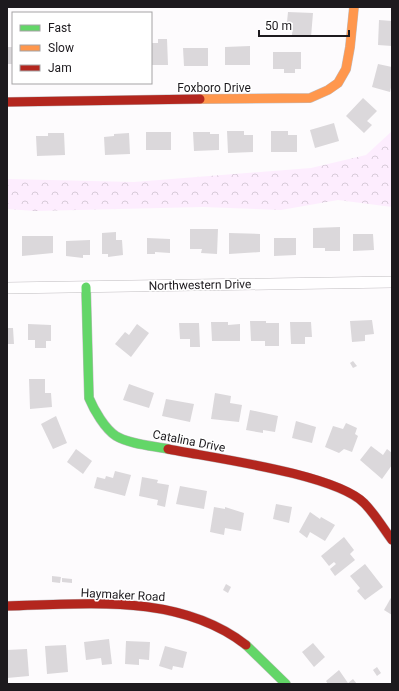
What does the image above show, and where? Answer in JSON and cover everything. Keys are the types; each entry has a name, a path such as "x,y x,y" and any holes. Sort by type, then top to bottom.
{"street":[{"name":"Foxboro Drive","path":"7,102 310,98 328,91 340,83 346,70 354,7"},
{"name":"Northwestern Drive","path":"7,288 392,282"},
{"name":"Catalina Drive","path":"86,287 89,398 94,412 116,436 141,444 303,476 346,491 364,503 392,540"},
{"name":"Haymaker Road","path":"7,606 95,604 170,609 219,627 263,659 286,684"}],"green space":[{"path":"392,131 392,207 338,200 281,210 203,207 35,211 7,209 7,179 134,182 311,168 366,155"}],"building":[{"path":"288,12 313,13 311,37 292,35 293,23 287,22"},
{"path":"379,20 392,21 392,46 378,45"},
{"path":"158,39 167,39 168,65 152,65 152,43 158,43"},
{"path":"250,46 250,65 225,65 225,47"},
{"path":"7,47 12,47 12,64 7,64"},
{"path":"183,48 208,48 208,66 184,66"},
{"path":"273,52 301,52 301,69 295,69 295,73 284,73 284,69 273,69"},
{"path":"378,64 392,67 392,83 390,92 372,87"},
{"path":"363,98 377,111 367,121 372,125 364,133 346,116"},
{"path":"334,123 339,141 315,148 310,130"},
{"path":"227,131 244,131 244,135 253,135 253,152 228,153"},
{"path":"271,131 288,131 288,135 297,135 297,152 271,152"},
{"path":"146,132 171,132 171,150 146,150"},
{"path":"193,132 210,132 210,134 219,134 219,150 194,151"},
{"path":"48,133 64,133 65,155 37,156 36,136 48,136"},
{"path":"129,133 130,154 105,155 104,137 114,136 114,134"},
{"path":"340,227 340,251 325,251 325,248 313,248 313,228"},
{"path":"190,229 218,229 217,254 201,253 202,249 190,249"},
{"path":"116,232 116,240 122,240 123,255 108,257 108,254 102,254 102,233"},
{"path":"229,233 260,234 260,252 229,254"},
{"path":"353,234 373,234 374,250 353,251"},
{"path":"22,236 53,236 53,253 22,256"},
{"path":"147,238 170,239 170,253 155,252 155,254 147,254"},
{"path":"274,238 296,238 296,255 274,256"},
{"path":"90,240 90,255 83,255 83,258 66,256 66,241"},
{"path":"372,320 374,334 365,335 365,341 352,342 350,321"},
{"path":"250,321 279,323 279,346 265,346 265,341 251,341"},
{"path":"211,322 228,322 228,325 240,324 240,341 212,341"},
{"path":"290,322 311,322 312,337 305,337 305,344 291,344"},
{"path":"179,323 199,323 200,347 190,347 190,339 180,339"},
{"path":"28,324 51,325 51,341 46,341 46,348 35,348 35,340 28,340"},
{"path":"137,324 149,333 131,357 115,344 125,332 129,335"},
{"path":"7,328 13,328 14,344 7,344"},
{"path":"353,361 357,366 353,368 350,363"},
{"path":"29,379 45,379 45,393 51,393 52,407 30,409"},
{"path":"129,384 154,393 149,408 123,400"},
{"path":"215,393 231,396 230,403 242,405 239,422 211,419"},
{"path":"166,399 194,404 190,422 162,416"},
{"path":"250,410 278,416 275,432 263,430 263,433 246,430"},
{"path":"56,416 67,443 53,449 41,424"},
{"path":"296,421 316,427 312,443 292,438"},
{"path":"346,423 357,428 355,434 358,436 352,452 344,449 339,453 325,447 333,426 343,429"},
{"path":"371,446 383,455 387,449 392,453 392,465 382,479 360,460"},
{"path":"76,449 92,461 83,474 67,462"},
{"path":"115,471 131,475 125,496 94,488 97,477 105,479 106,476 113,478"},
{"path":"142,477 158,480 157,483 169,485 165,507 157,505 158,500 139,496"},
{"path":"180,486 207,491 204,509 176,504"},
{"path":"276,504 292,507 289,523 273,519"},
{"path":"214,507 225,509 225,507 244,513 241,531 225,528 224,535 210,532"},
{"path":"310,512 320,519 321,517 335,525 325,541 310,532 307,538 299,532"},
{"path":"344,537 354,550 350,554 355,560 335,576 330,569 336,564 334,562 329,566 321,556"},
{"path":"365,564 383,587 365,600 357,591 360,588 350,576"},
{"path":"52,576 61,577 60,583 52,582"},
{"path":"62,578 72,579 72,583 62,582"},
{"path":"226,584 231,587 228,593 223,590"},
{"path":"392,596 392,615 384,610"},
{"path":"109,639 112,664 102,665 101,658 86,660 84,642"},
{"path":"126,641 150,642 149,660 139,659 139,665 125,664"},
{"path":"313,643 325,657 314,667 302,652"},
{"path":"66,645 68,672 47,674 45,646"},
{"path":"165,646 187,652 183,668 173,666 172,670 159,666"},
{"path":"27,649 29,676 7,678 7,650"},
{"path":"377,667 381,673 377,676 373,670"},
{"path":"339,670 348,683 353,679 357,684 328,684 326,681"}],"traffic: fast":[{"path":"86,287 89,398 94,408 104,424 112,433 121,439 134,443 168,449"},
{"path":"246,645 286,684"}],"traffic: slow":[{"path":"200,99 310,98 328,90 338,83 346,69 354,7"}],"traffic: jam":[{"path":"7,102 200,99"},
{"path":"168,449 272,468 327,484 349,493 364,503 392,540"},
{"path":"7,606 100,604 131,605 162,609 192,617 220,628 246,645"}]}
